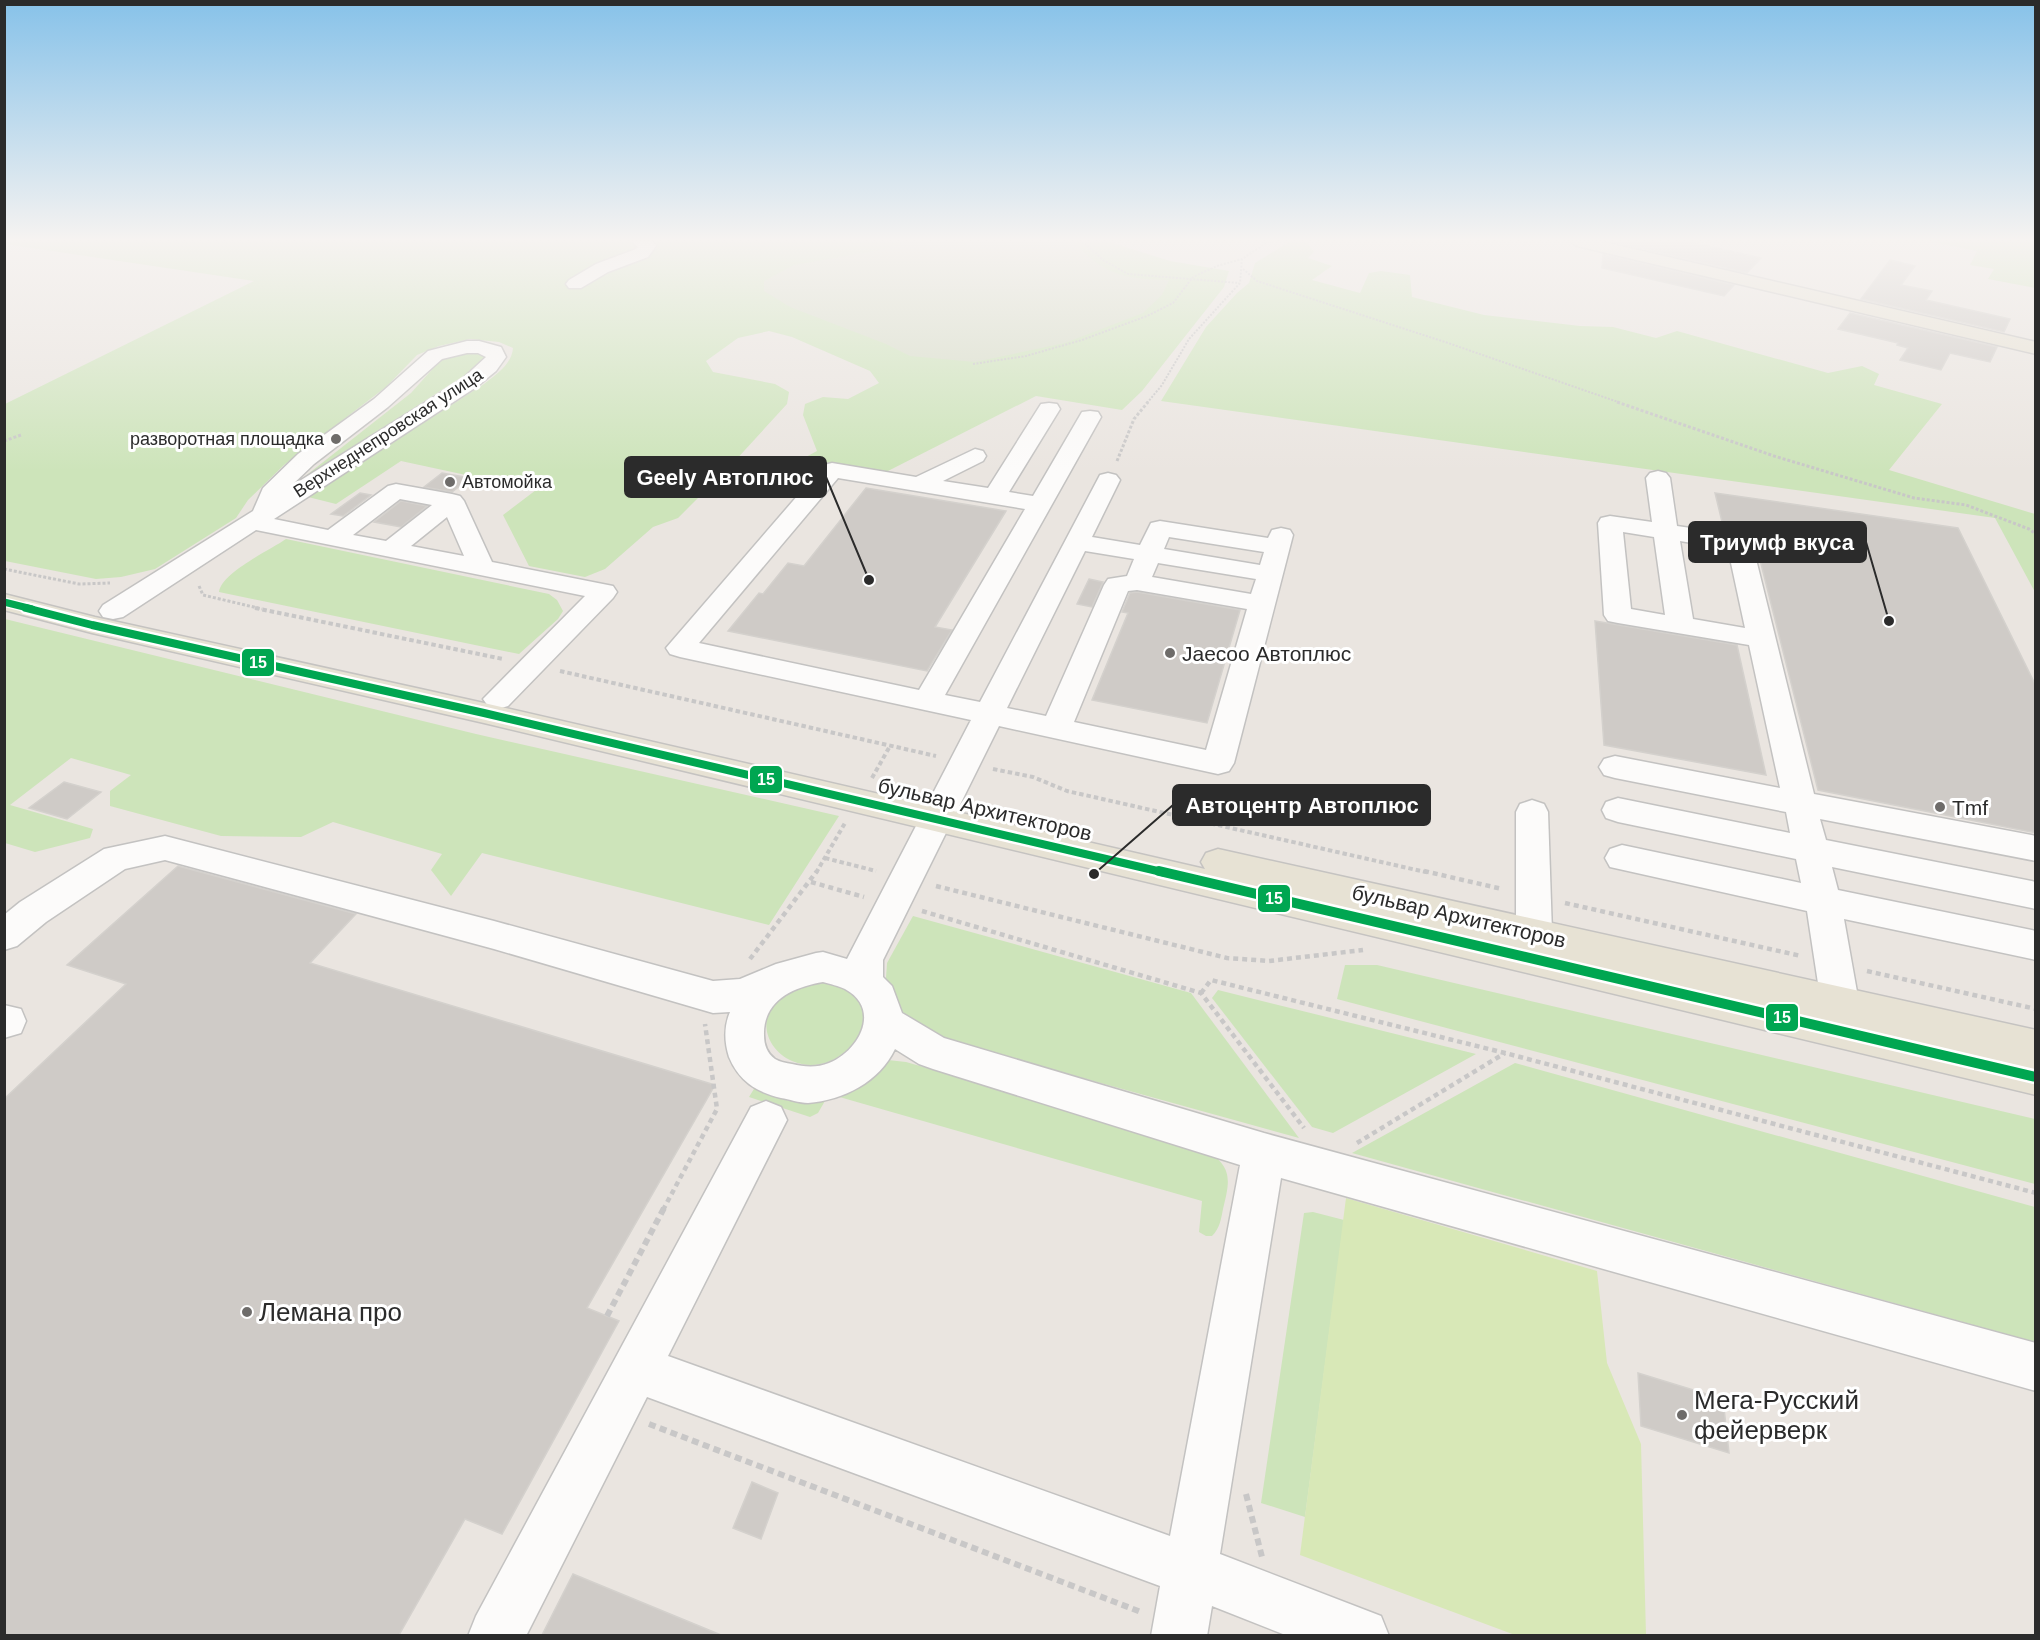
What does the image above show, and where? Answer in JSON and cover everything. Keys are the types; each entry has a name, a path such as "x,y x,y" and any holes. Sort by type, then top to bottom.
{"main road":[{"path":"1905,318 2036,348"},
{"name":"бульвар Архитекторов","path":"4,591 107,606 498,699 941,810 2036,1077"},
{"name":"бульвар Архитекторов","path":"4,602 107,606 348,682 941,810 1534,933 2036,1047"}],"street":[{"name":"Верхнеднепровская улица","path":"107,606 258,518 468,384 489,367 496,357 494,351 467,347 435,355 381,403 306,459 270,493 258,518"},
{"path":"994,497 1049,409"},
{"path":"928,699 1090,417"},
{"path":"919,484 975,456"},
{"path":"1040,504 832,470 680,648 928,699 1218,763 1276,552 1160,528 1137,582"},
{"path":"1658,478 1680,626"},
{"path":"864,979 866,960 879,932 1108,480"},
{"path":"331,538 396,491 452,501"},
{"path":"390,550 452,501"},
{"path":"452,501 482,568"},
{"path":"258,518 331,538 604,592 498,699"},
{"path":"1761,639 1618,615 1610,524 1739,543 1823,901 1840,1003"},
{"path":"1077,542 1149,553"},
{"path":"1056,728 1116,585 1137,582 1262,604"},
{"path":"1615,767 2036,849"},
{"path":"1618,810 2036,896"},
{"path":"1532,812 1534,933"},
{"path":"4,936 33,912 116,858 165,848 483,932 713,997 742,995 795,971 823,967 845,970 864,979 876,991 883,1006 879,1038 857,1069 836,1080 812,1086 789,1084 768,1076 753,1063 745,1045 744,1026 752,1003 770,984"},
{"path":"1622,858 2036,946"},
{"path":"823,967 879,932"},
{"path":"713,997 733,1012 744,1026"},
{"path":"879,1038 892,1051 933,1052 1264,1153 2036,1367"},
{"path":"496,1635 766,1120"},
{"path":"1180,1631 1264,1153"},
{"path":"626,1390 1190,1570 1361,1635"}],"path":[{"path":"973,364 1026,356 1082,340 1144,318"},
{"path":"1108,480 1134,419 1162,385 1189,339 1209,318"},
{"path":"1370,318 1774,456 1914,498 1966,505 2029,529 2036,534"},
{"path":"4,441 21,435"},
{"path":"4,569 79,584 107,606"},
{"path":"607,1316 717,1109 716,1090 702,1009 732,982 811,882 868,898"},
{"path":"978,896 1227,958 1269,961 1332,952 1363,950 1372,952"},
{"path":"914,908 1201,993 1309,1135"},
{"path":"1201,993 1211,980 1505,1053 2036,1193"},
{"path":"1354,1145 1505,1053"},
{"path":"626,1390 1180,1631"}],"green space":[{"path":"180,318 1200,318 1142,391 1122,410 1036,396 884,473 802,459 817,451 803,415 805,404 823,397 848,399 879,383 870,371 792,337 769,331 738,338 706,361 713,372 775,384 789,392 787,404 678,518 653,527 605,569 585,577 529,566 503,515 536,490 401,461 336,504 308,497 498,373 510,359 513,348 499,342 470,339 439,346 417,355 386,387 284,465 248,500 236,518 155,569 121,577 96,579 5,561 5,404"},
{"path":"817,318 1131,318 1065,343 975,362 910,356 886,344"},
{"path":"1215,318 1506,318 1580,326 1613,327 1656,338 1677,331 1828,373 1862,366 1879,374 1874,385 1942,404 1889,470 2035,514 2035,592 1995,518 1161,401 1206,327"},
{"path":"470,351 486,355 485,362 294,485 411,393 437,364 451,353"},
{"path":"286,539 549,594 557,600 563,611 558,619 519,654 219,592 228,577"},
{"path":"5,619 476,734 839,816 769,925 482,853 451,896 431,870 442,854 333,822 301,837 221,836 110,806 110,791 131,775 71,758 10,805 93,829 90,838 35,852 5,843"},
{"path":"913,916 1191,993 1299,1138 924,1034 904,1022 891,1001 886,978 887,963"},
{"path":"1345,965 1377,965 2035,1119 2035,1184 1337,999"},
{"path":"816,981 844,987 859,999 864,1015 860,1032 850,1048 833,1060 814,1065 792,1061 782,1055 774,1047 766,1028 770,1009 776,1000 789,991"},
{"path":"1218,990 1476,1054 1333,1133 1312,1127 1212,998"},
{"path":"888,1060 906,1062 1203,1147 1213,1154 1224,1167 1228,1181 1221,1220 1215,1233 1212,1236 1206,1236 1199,1232 1202,1201 829,1094 818,1113 810,1117 749,1097 757,1084"},
{"path":"1515,1063 2035,1207 2035,1342 1352,1153"},
{"path":"1346,1198 1597,1271 1607,1363 1641,1444 1646,1635 1515,1635 1300,1555"},
{"path":"1313,1212 1344,1220 1305,1517 1261,1503 1304,1213"}],"building":[{"path":"1847,318 1870,318 1997,347 1990,362 1950,353 1941,370 1900,360 1908,348 1897,345 1898,343 1838,329"},
{"path":"1941,318 2010,319 2004,332"},
{"name":"Автомойка","path":"442,473 470,478 452,492 424,487"},
{"path":"866,488 1006,511 935,627 952,630 927,671 728,631 759,593 763,594 788,563 804,566"},
{"path":"360,493 371,495 343,516 331,514"},
{"path":"1715,493 1958,528 2036,686 2036,833 1818,790 1754,536 1724,530"},
{"path":"401,501 427,506 401,527 374,522"},
{"path":"1089,579 1103,582 1092,607 1077,604"},
{"name":"Jaecoo Автоплюс","path":"1137,592 1240,610 1207,723 1092,700 1128,613 1122,612 1130,593"},
{"path":"1595,621 1737,645 1766,775 1604,745"},
{"path":"64,782 101,792 67,819 29,808"},
{"path":"178,866 356,914 310,963 715,1085 587,1308 619,1321 502,1534 465,1519 399,1635 4,1635 4,1099 126,984 67,965"},
{"path":"1638,1373 1723,1399 1729,1453 1641,1426"},
{"path":"752,1482 778,1493 761,1539 733,1528"},
{"path":"573,1574 721,1635 542,1635"}],"transit line":[{"name":"15","path":"4,602 92,625 484,713 2036,1077"}],"place":[{"name":"разворотная площадка","path":"336,439"},
{"name":"Автомойка","path":"450,482"},
{"name":"Geely Автоплюс","path":"869,580"},
{"name":"Триумф вкуса","path":"1889,621"},
{"name":"Jaecoo Автоплюс","path":"1170,653"},
{"name":"Tmf","path":"1940,807"},
{"name":"Автоцентр Автоплюс","path":"1094,874"},
{"name":"Лемана про","path":"247,1312"},
{"name":"Мега-Русский фейерверк","path":"1682,1415"}]}
